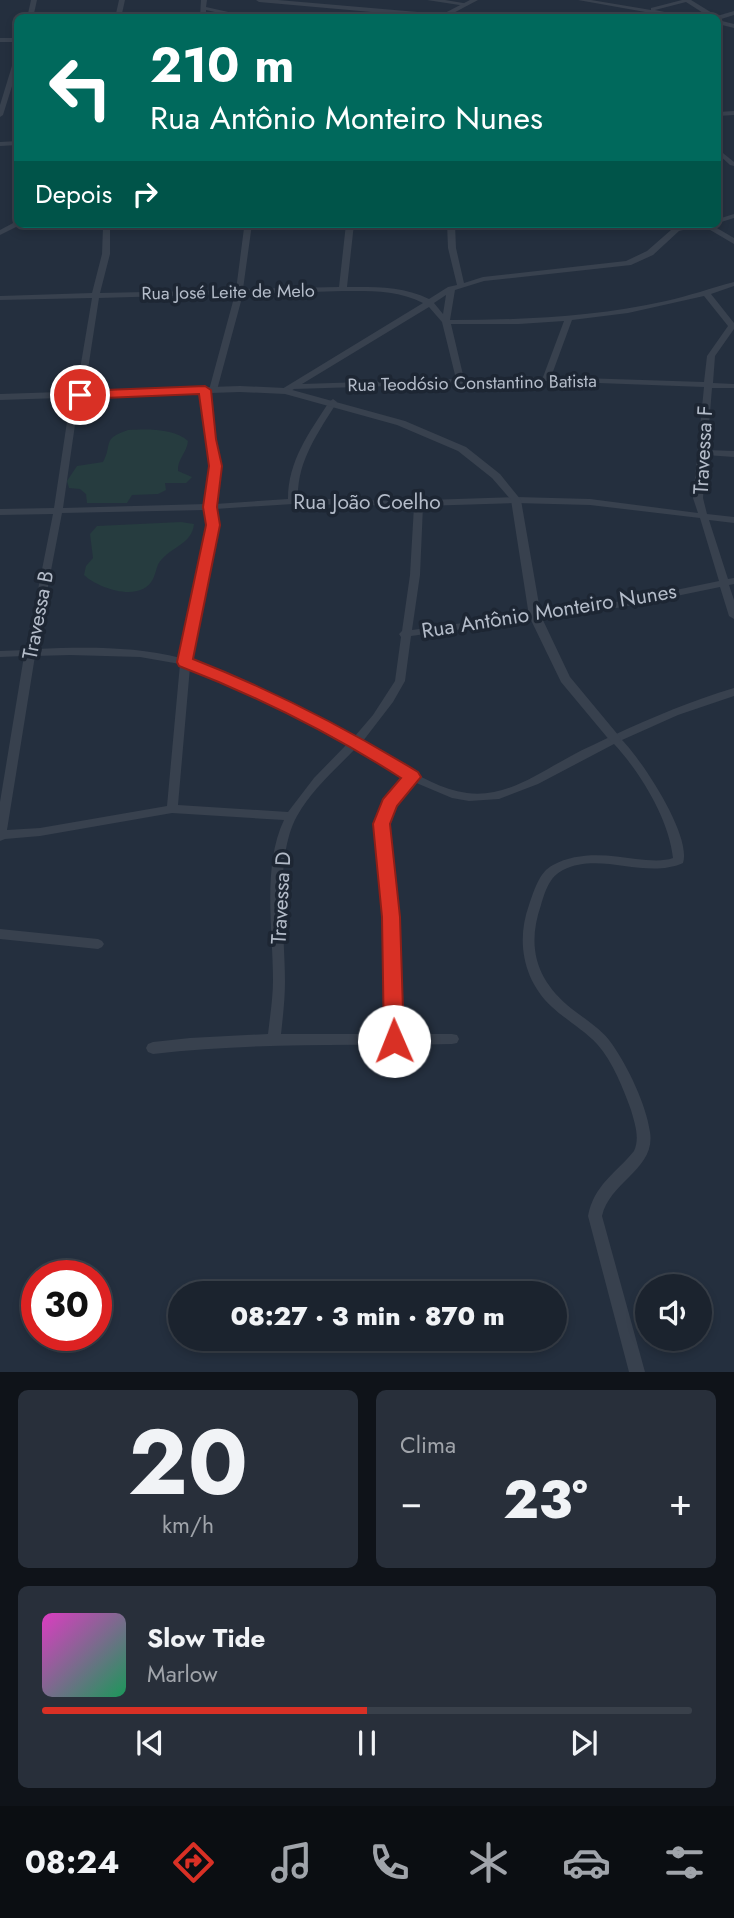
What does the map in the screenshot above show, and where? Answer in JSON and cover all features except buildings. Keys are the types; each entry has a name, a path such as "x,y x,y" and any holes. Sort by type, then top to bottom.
{"street":[{"path":"203,14 204,0"},
{"path":"258,0 316,2 411,14"},
{"path":"430,0 466,4"},
{"path":"446,14 475,0"},
{"path":"580,0 671,14"},
{"path":"650,10 687,0 709,14"},
{"path":"383,11 390,5"},
{"path":"326,14 331,6"},
{"path":"204,8 233,14"},
{"path":"455,10 457,14"},
{"path":"0,115 14,69"},
{"path":"721,154 732,164"},
{"name":"Travessa B","path":"0,836 30,653 96,294 106,254 107,228"},
{"path":"172,808 185,662 213,525 210,507 216,466 208,428 209,390 239,293 248,228"},
{"path":"343,289 350,228"},
{"path":"451,228 452,248 461,286"},
{"path":"670,228 682,228"},
{"path":"711,228 734,241"},
{"path":"289,389 451,289 484,279 628,263 650,253 677,229"},
{"path":"446,321 569,318 653,306 708,294 734,284"},
{"name":"Rua José Leite de Melo","path":"0,298 343,289 395,292 428,302 446,321"},
{"path":"451,289 446,321 460,380"},
{"name":"Travessa F","path":"708,294 732,326 711,356 698,498 734,616"},
{"path":"546,379 569,318"},
{"name":"Rua Teodósio Constantino Batista","path":"0,397 289,389 460,380 546,379 734,386"},
{"path":"289,389 401,423 462,449 496,476 516,500 535,616 565,679 615,739 633,756 662,807 676,843 679,860 665,865 595,859 562,865 554,870 542,885 528,934 529,959 539,985 555,1003 593,1031 608,1048 644,1132 643,1149 599,1198 595,1216 638,1372"},
{"path":"293,501 291,483 295,467 333,402"},
{"path":"702,452 734,454"},
{"name":"Rua João Coelho","path":"0,512 210,507 293,501 419,503 516,500 590,502 734,520"},
{"name":"Travessa D","path":"274,1038 279,993 278,873 290,816 393,696 402,668 404,634 415,575 419,503"},
{"name":"Rua Antônio Monteiro Nunes","path":"404,634 622,604 734,581"},
{"path":"0,654 137,654 185,662 247,686 356,741 412,777 465,796 489,797 511,791 695,702 734,692"},
{"path":"394,1041 391,917 382,824 389,803 412,777"},
{"path":"0,836 40,832 172,808 290,816"},
{"path":"0,934 98,944"},
{"path":"153,1048 274,1038 394,1041 452,1039"}],"green space":[{"path":"128,430 168,432 188,441 178,471 192,477 186,483 165,483 166,490 158,494 132,495 127,503 87,503 86,494 80,489 69,488 67,481 77,466 103,462 111,439"},
{"path":"181,522 194,524 190,536 160,561 147,586 130,592 120,591 99,585 84,575 86,566 93,558 90,534 97,526"}],"route":[{"path":"80,395 205,390 216,466 210,507 213,525 185,662 247,686 356,741 412,777 389,803 382,824 391,917 394,1041"}]}
